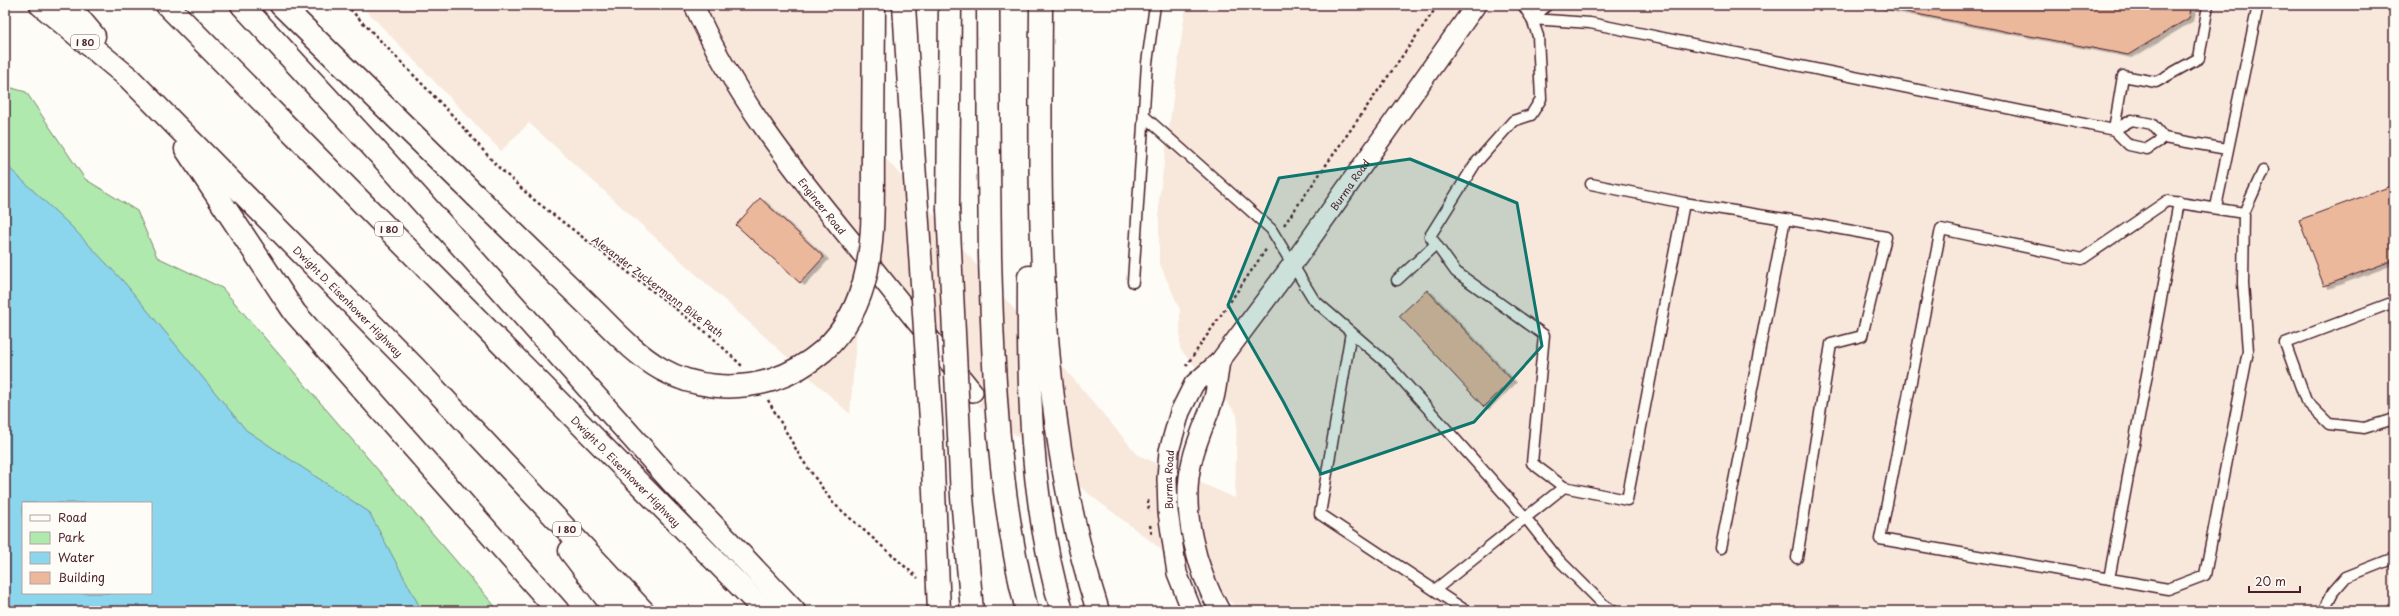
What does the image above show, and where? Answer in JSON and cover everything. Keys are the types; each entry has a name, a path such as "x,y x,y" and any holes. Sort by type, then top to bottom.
{"highway":[{"name":"Dwight D. Eisenhower Highway","path":"41,5 129,78 159,108 490,447 643,611"},
{"path":"68,5 129,78"},
{"name":"Dwight D. Eisenhower Highway","path":"167,5 765,611"},
{"path":"242,5 380,155 652,460 794,611"},
{"path":"281,5 629,344 661,369 687,380 730,387 760,383 791,373 819,355 841,331 859,302 868,272 872,202 874,5"},
{"path":"904,5 930,412 939,611"},
{"path":"942,611 946,542 950,5"},
{"path":"988,5 988,165 994,388 1005,498 1027,611"},
{"path":"1041,5 1040,123 1044,300 1052,398 1073,518 1098,611"},
{"path":"159,108 299,318 558,611"},
{"path":"1040,123 1029,269 1030,418 1043,527 1062,611"},
{"path":"948,209 962,489 972,611"},
{"path":"490,447 616,611"}],"street":[{"name":"Engineer Road","path":"694,5 711,40 754,114 796,173 973,392"},
{"name":"Burma Road","path":"1192,611 1177,573 1172,547 1166,479 1169,451 1180,412 1194,384 1220,361 1292,265 1476,5"},
{"name":"Burma Road","path":"1220,361 1214,397 1200,431 1191,463 1188,490 1190,530 1202,570 1220,611"}],"lane":[{"path":"1133,282 1144,116 1155,5"},
{"path":"1523,5 1532,19 1538,36 1541,99 1531,115 1513,121 1475,164 1430,236 1456,272 1544,334 1532,463 1564,487 1627,500 1684,203"},
{"path":"1532,19 1547,5"},
{"path":"2114,130 2123,76 2156,82 2198,58 2208,5"},
{"path":"2216,207 2258,5"},
{"path":"1532,19 1590,23 2114,130 2129,145 2147,149 2164,138"},
{"path":"1144,116 1215,177 1271,229 1314,300 1388,364 1525,517 1559,560 1603,604 1613,611"},
{"path":"2114,130 2132,120 2152,124 2164,138 2227,149"},
{"path":"2244,213 2216,207 2167,201 2082,259 1941,229 1880,539 2168,589 2205,575 2248,351 2243,283 2244,213 2263,171"},
{"path":"1592,184 1684,203 1886,236 1862,336 1832,344 1797,558"},
{"path":"2109,579 2178,202"},
{"path":"1721,548 1785,219"},
{"path":"1396,280 1436,244"},
{"path":"2394,302 2285,343 2306,401 2329,424 2364,428 2394,419"},
{"path":"1351,332 1320,514 1466,611"},
{"path":"1436,590 1564,487"},
{"path":"2323,611 2333,592 2346,577 2394,558"}],"path":[{"name":"Alexander Zuckermann Bike Path","path":"346,5 454,117 496,165 533,200 711,336 744,369"},
{"path":"1267,248 1438,5"},
{"path":"765,396 801,458 834,503 922,581"}],"highlighted area":[{"path":"1410,159 1517,203 1542,346 1474,422 1321,474 1283,401 1228,305 1279,178"}],"shaded area":[{"path":"361,5 884,5 872,142 1138,455 1235,498 1237,414 1180,349 1180,310 1159,262 1159,199 1186,5 2394,5 2394,611 1242,611 1098,501 978,405 987,393 864,241 850,414 529,123 501,151"}],"green space":[{"path":"5,86 26,92 85,179 137,211 157,257 222,288 499,611 5,611"}],"water":[{"path":"5,164 71,226 124,282 246,430 369,512 422,611 5,611"}],"building":[{"path":"1870,5 2192,5 2189,18 2128,55"},
{"path":"2394,185 2394,260 2324,286 2299,220"},
{"path":"760,198 824,257 800,283 736,225"},
{"path":"1427,290 1512,380 1484,407 1399,316"}]}
